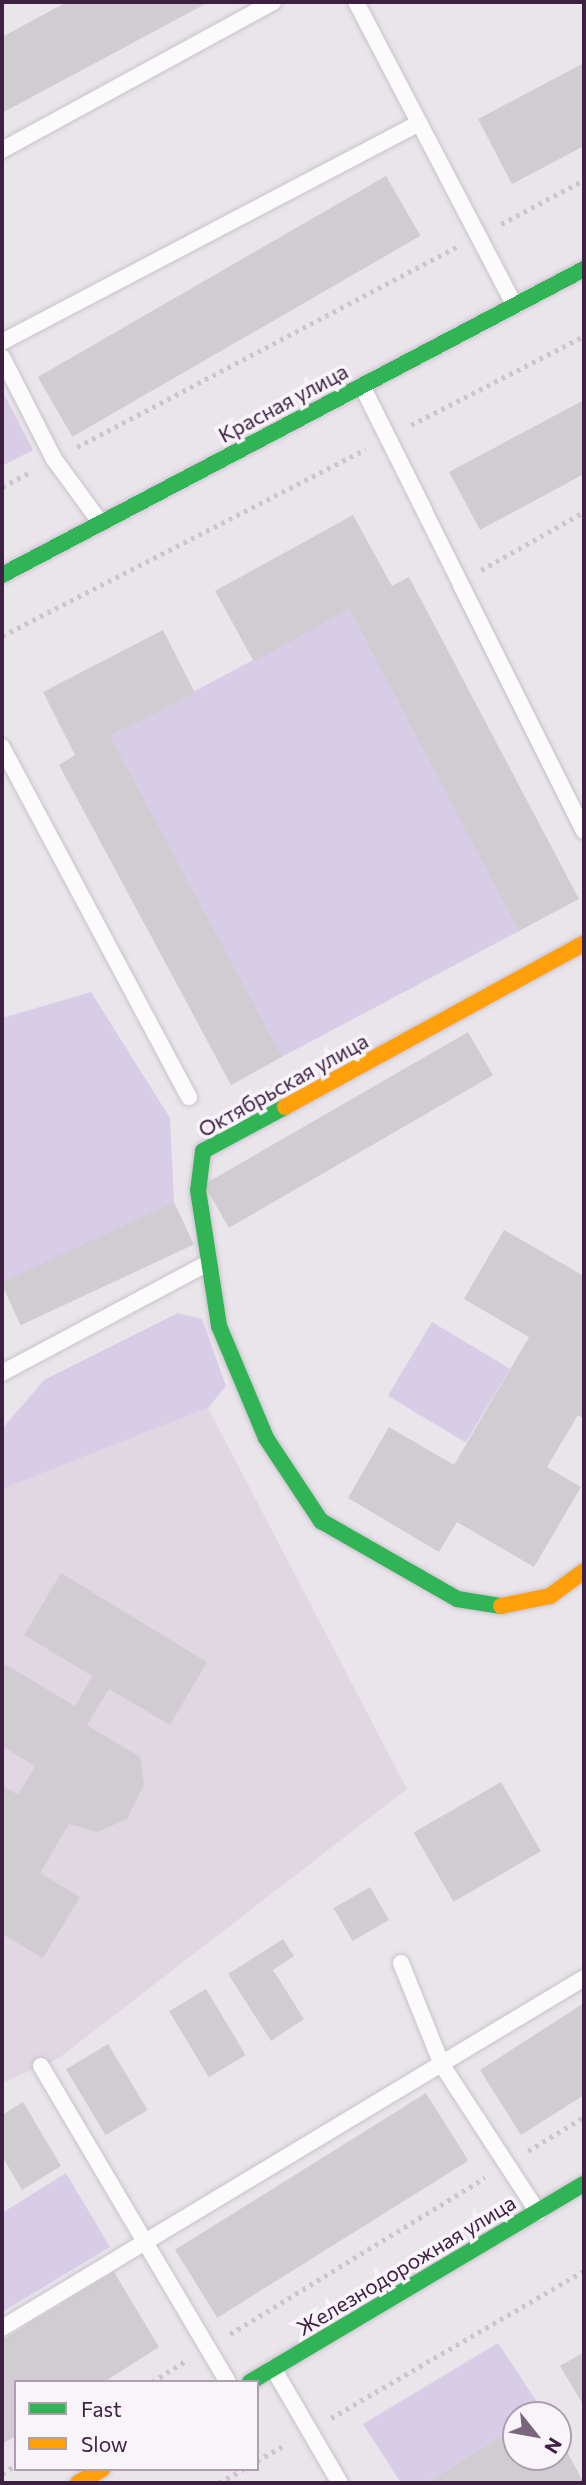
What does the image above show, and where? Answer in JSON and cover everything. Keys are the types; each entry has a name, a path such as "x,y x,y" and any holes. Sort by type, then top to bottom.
{"street":[{"name":"Красная улица","path":"2,575 584,269"},
{"name":"Октябрьская улица","path":"584,943 203,1151 198,1190 219,1326 266,1438 321,1521 402,1573 457,1599 496,1607 550,1596 584,1571"},
{"name":"Железнодорожная улица","path":"253,2380 584,2184"},
{"path":"78,2483 99,2471"}],"lane":[{"path":"2,150 273,2"},
{"path":"356,2 515,306"},
{"path":"2,342 419,123"},
{"path":"2,356 54,459 101,523"},
{"path":"362,386 463,580 584,831"},
{"path":"2,747 189,1097"},
{"path":"2,1373 210,1262"},
{"path":"401,1963 442,2065 538,2212"},
{"path":"2,2328 145,2245 584,1978"},
{"path":"41,2066 205,2349 227,2380"},
{"path":"273,2368 307,2432 340,2483"}],"path":[{"path":"2,487 584,180"},
{"path":"2,636 584,336"},
{"path":"463,580 584,512"},
{"path":"155,2380 584,2117"},
{"path":"259,2460 584,2271"},
{"path":"219,2483 240,2471"}],"shaded area":[{"path":"2,390 33,450 2,466"},
{"path":"349,609 520,930 281,1058 110,736"},
{"path":"91,992 170,1118 174,1202 2,1285 2,1018"},
{"path":"178,1313 202,1319 226,1386 208,1408 2,1489 2,1429 44,1380"},
{"path":"432,1322 510,1369 466,1443 388,1396"},
{"path":"208,1408 407,1789 59,2058 2,2083 2,1489"},
{"path":"66,2173 110,2247 2,2312 2,2213"},
{"path":"498,2343 536,2401 502,2401 502,2436 426,2483 401,2483 363,2424"}],"building":[{"path":"67,2 209,2 2,113 2,37"},
{"path":"584,63 584,146 512,184 478,119"},
{"path":"386,176 420,236 72,437 38,377"},
{"path":"584,400 584,474 480,530 449,472"},
{"path":"353,515 392,586 409,577 579,899 519,931 349,609 254,662 215,591"},
{"path":"163,630 195,693 110,736 282,1057 231,1085 59,765 75,755 43,692"},
{"path":"468,1032 493,1075 229,1228 204,1184"},
{"path":"174,1202 194,1245 21,1325 2,1282"},
{"path":"504,1230 584,1276 584,1419 578,1415 547,1467 581,1487 534,1567 457,1522 439,1552 348,1498 389,1427 454,1465 529,1337 464,1299"},
{"path":"61,1573 207,1662 170,1725 109,1689 87,1725 140,1757 144,1785 127,1819 97,1832 69,1824 40,1873 80,1897 43,1958 2,1934 2,1785 18,1795 35,1766 2,1746 2,1669 5,1664 75,1706 92,1676 24,1635"},
{"path":"501,1782 541,1851 454,1902 414,1832"},
{"path":"370,1887 389,1920 353,1941 334,1908"},
{"path":"283,1939 294,1956 273,1970 304,2019 271,2041 228,1974"},
{"path":"206,1989 246,2055 209,2077 169,2011"},
{"path":"584,2003 584,2095 521,2135 480,2070"},
{"path":"108,2044 148,2110 106,2135 66,2069"},
{"path":"426,2093 468,2161 217,2318 175,2250"},
{"path":"23,2102 61,2166 22,2190 2,2156 2,2115"},
{"path":"114,2272 159,2347 107,2380 14,2380 14,2437 2,2444 2,2340"},
{"path":"584,2352 584,2406 560,2366"},
{"path":"502,2436 502,2471 572,2471 572,2461 584,2483 426,2483"}],"traffic: fast":[{"path":"2,575 584,269"},
{"path":"285,1107 203,1151 198,1190 219,1326 266,1438 321,1521 457,1599 501,1606"},
{"path":"253,2380 584,2184"}],"traffic: slow":[{"path":"285,1107 584,943"},
{"path":"501,1606 550,1596 584,1571"},
{"path":"78,2483 99,2471"}]}
